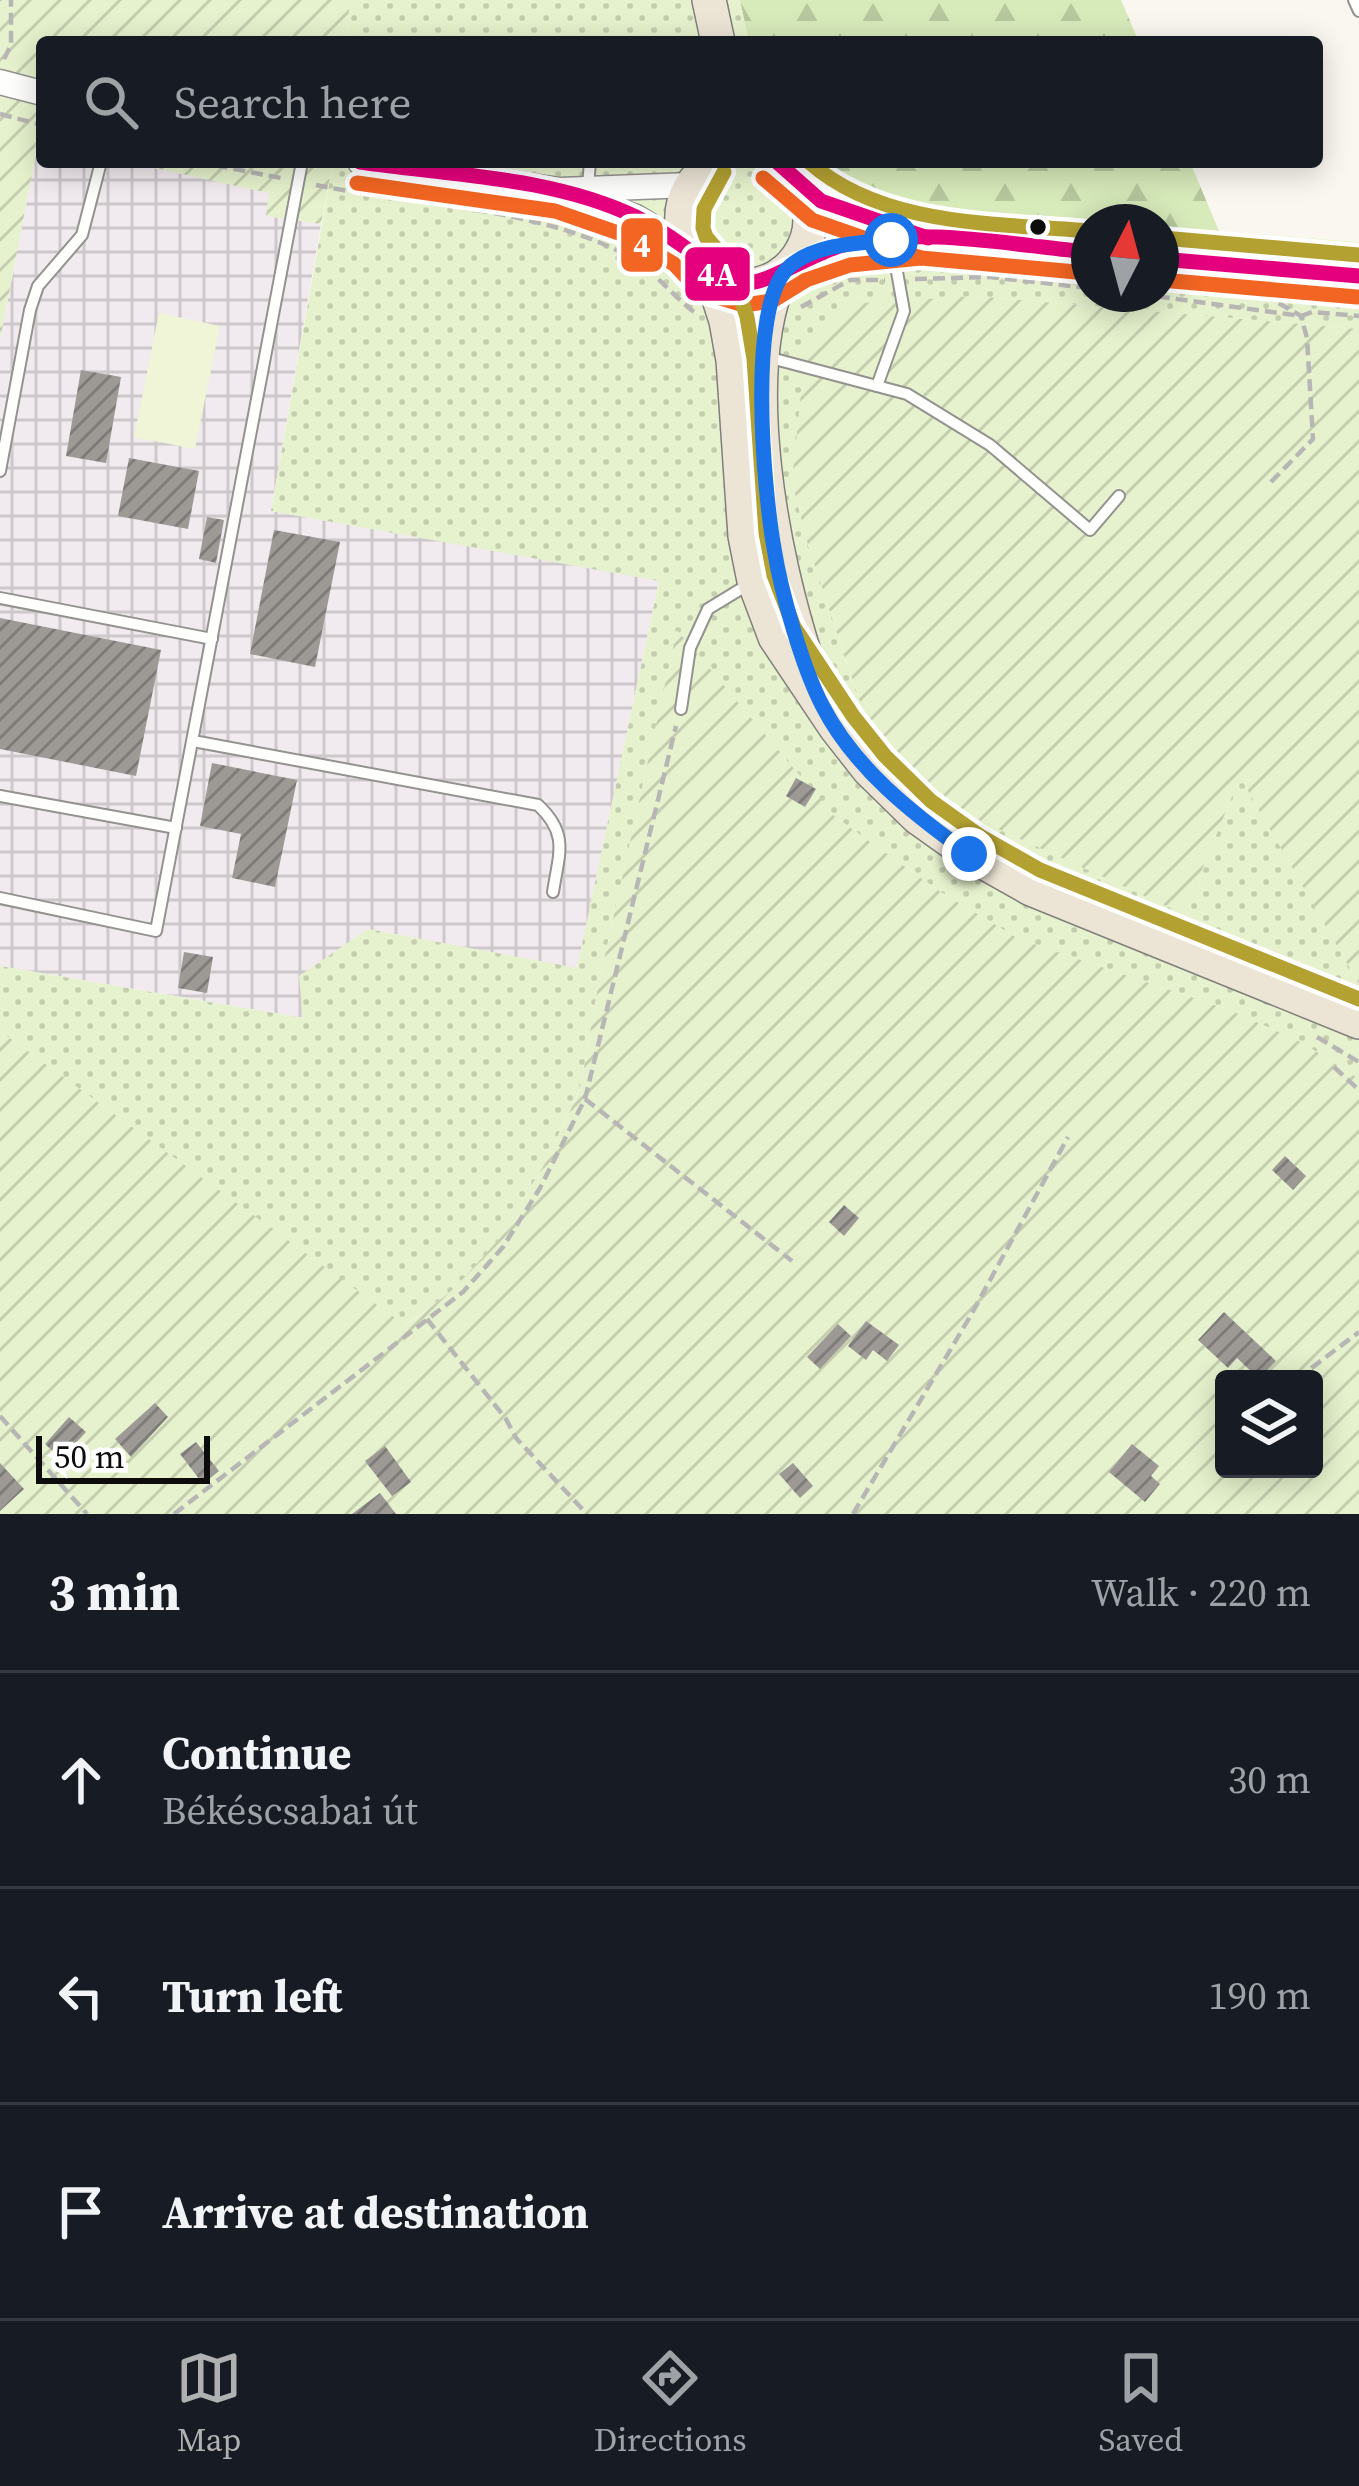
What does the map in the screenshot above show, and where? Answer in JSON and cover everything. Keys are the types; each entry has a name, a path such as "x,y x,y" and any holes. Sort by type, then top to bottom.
{"main road":[{"path":"709,0 717,36"},
{"path":"783,168 804,188 811,226 770,300 763,424 774,550 821,703"},
{"path":"704,170 681,213 687,248 711,274 726,321 745,536 754,581 775,637 869,770 917,817 1031,889 1315,1018 1359,1022"},
{"path":"711,274 747,284 789,267"}],"street":[{"path":"0,82 36,91"},
{"path":"403,168 560,190 704,170"},
{"path":"804,188 852,214 921,237"},
{"path":"560,190 636,217 687,248"},
{"path":"789,267 844,244 921,237 1071,250"},
{"path":"1179,261 1359,276"}],"lane":[{"path":"1354,0 1359,11"},
{"path":"0,471 30,310 38,286 82,235 99,168"},
{"path":"0,898 156,931 301,168"},
{"path":"587,189 589,168"},
{"path":"878,386 904,310 891,240"},
{"path":"765,340 907,394 990,445 1090,530 1119,496"},
{"path":"681,709 690,648 708,609 754,581"},
{"path":"0,598 212,639"},
{"path":"193,741 538,805 553,819 561,840 553,892"},
{"path":"0,796 176,828"},
{"path":"1315,1018 1359,1033"}],"path":[{"path":"0,68 10,45 11,0"},
{"path":"0,114 36,123"},
{"path":"228,168 508,217 593,240 631,258 666,283 691,311 726,321"},
{"path":"1251,267 1270,298 1301,316 1307,338 1313,439 1267,486"},
{"path":"765,340 850,280 990,278 1071,286"},
{"path":"1179,299 1301,316 1312,312 1359,316"},
{"path":"174,1514 463,1292 502,1246 540,1188 585,1099 681,709"},
{"path":"1315,1018 1359,1062"},
{"path":"1334,1067 1359,1090"},
{"path":"585,1099 792,1261"},
{"path":"854,1514 971,1316 1068,1137"},
{"path":"427,1318 516,1438 586,1514"},
{"path":"1309,1370 1359,1332"},
{"path":"0,1416 87,1514"}],"shaded area":[{"path":"36,153 36,168 155,168 270,193 267,216 321,224 271,511 659,580 577,969 368,929 304,1018 0,966 0,340"}],"green space":[{"path":"0,0 350,0 347,36 36,36 36,153 0,340"},
{"path":"350,0 740,0 748,36 347,36"},
{"path":"740,0 1121,0 1136,36 748,36"},
{"path":"154,168 332,168 321,224 266,216 269,193"},
{"path":"332,168 820,168 837,189 880,207 1071,220 1071,304 975,296 917,302 792,482 870,732 1240,776 1359,984 1359,1079 1303,1043 1232,1011 1019,939 939,891 834,816 677,631 580,1089 544,1165 499,1239 454,1289 405,1326 0,1031 0,966 303,1018 299,976 368,929 577,968 659,581 271,511"},
{"path":"819,168 1193,168 1219,231 1179,228 1179,204 1071,204 1071,220 994,218 901,208 839,190"},
{"path":"1179,228 1359,242 1359,329 1161,312 1179,312"},
{"path":"975,296 1071,304 1071,312 1161,312 1359,329 1359,984 1240,777 1184,914 944,804 870,732 792,482 806,343 846,304"},
{"path":"159,313 220,326 195,449 134,437"},
{"path":"677,630 834,816 939,891 1019,939 1232,1011 1303,1043 1359,1079 1359,1514 0,1514 0,1031 406,1326 454,1289 499,1239 544,1165 580,1090 598,987"}],"building":[{"path":"81,370 121,377 106,463 66,456"},
{"path":"129,458 199,471 188,529 118,516"},
{"path":"207,517 224,520 216,563 199,559"},
{"path":"274,530 340,542 315,667 250,654"},
{"path":"0,618 161,650 136,776 0,749"},
{"path":"212,763 297,780 275,887 232,878 241,834 200,826"},
{"path":"796,778 816,789 805,807 786,796"},
{"path":"184,952 213,957 207,993 178,988"},
{"path":"1285,1156 1306,1176 1293,1190 1272,1170"},
{"path":"844,1205 859,1218 844,1236 829,1222"},
{"path":"1224,1312 1276,1361 1268,1370 1250,1370 1237,1358 1228,1368 1198,1340"},
{"path":"866,1321 899,1345 887,1361 873,1350 866,1360 848,1346"},
{"path":"838,1324 851,1336 820,1369 807,1357"},
{"path":"155,1403 168,1417 131,1457 115,1439"},
{"path":"69,1417 86,1432 61,1459 45,1444"},
{"path":"196,1442 219,1471 203,1484 180,1454"},
{"path":"1132,1444 1159,1466 1151,1476 1160,1484 1145,1502 1109,1472"},
{"path":"385,1446 411,1482 392,1496 365,1461"},
{"path":"0,1463 24,1489 0,1511"},
{"path":"793,1463 813,1486 800,1498 779,1474"},
{"path":"380,1493 396,1514 352,1514"}],"transit line":[{"name":"4A","path":"410,168 536,185 604,204 660,231 716,274 743,283 764,279 832,248 874,240 966,239 1071,250"},
{"name":"4A","path":"784,168 821,201 928,238"},
{"path":"817,168 870,199 905,210 979,223 1071,230"},
{"path":"724,172 704,209 703,228 730,265 747,317 774,575 794,627 853,716 931,801 1040,870 1359,999"},
{"name":"4","path":"763,178 812,220 921,258"},
{"name":"4","path":"357,183 555,211 627,236 674,264 700,292 744,305 772,301 806,280 850,265 921,258 1071,272"},
{"path":"1179,239 1359,255"},
{"name":"4A","path":"1179,261 1359,276"},
{"name":"4","path":"1179,282 1357,297"}],"route":[{"path":"891,240 844,244 796,261 782,273 770,300 763,424 774,550 821,703 836,728 869,770 917,817 969,854"}]}
